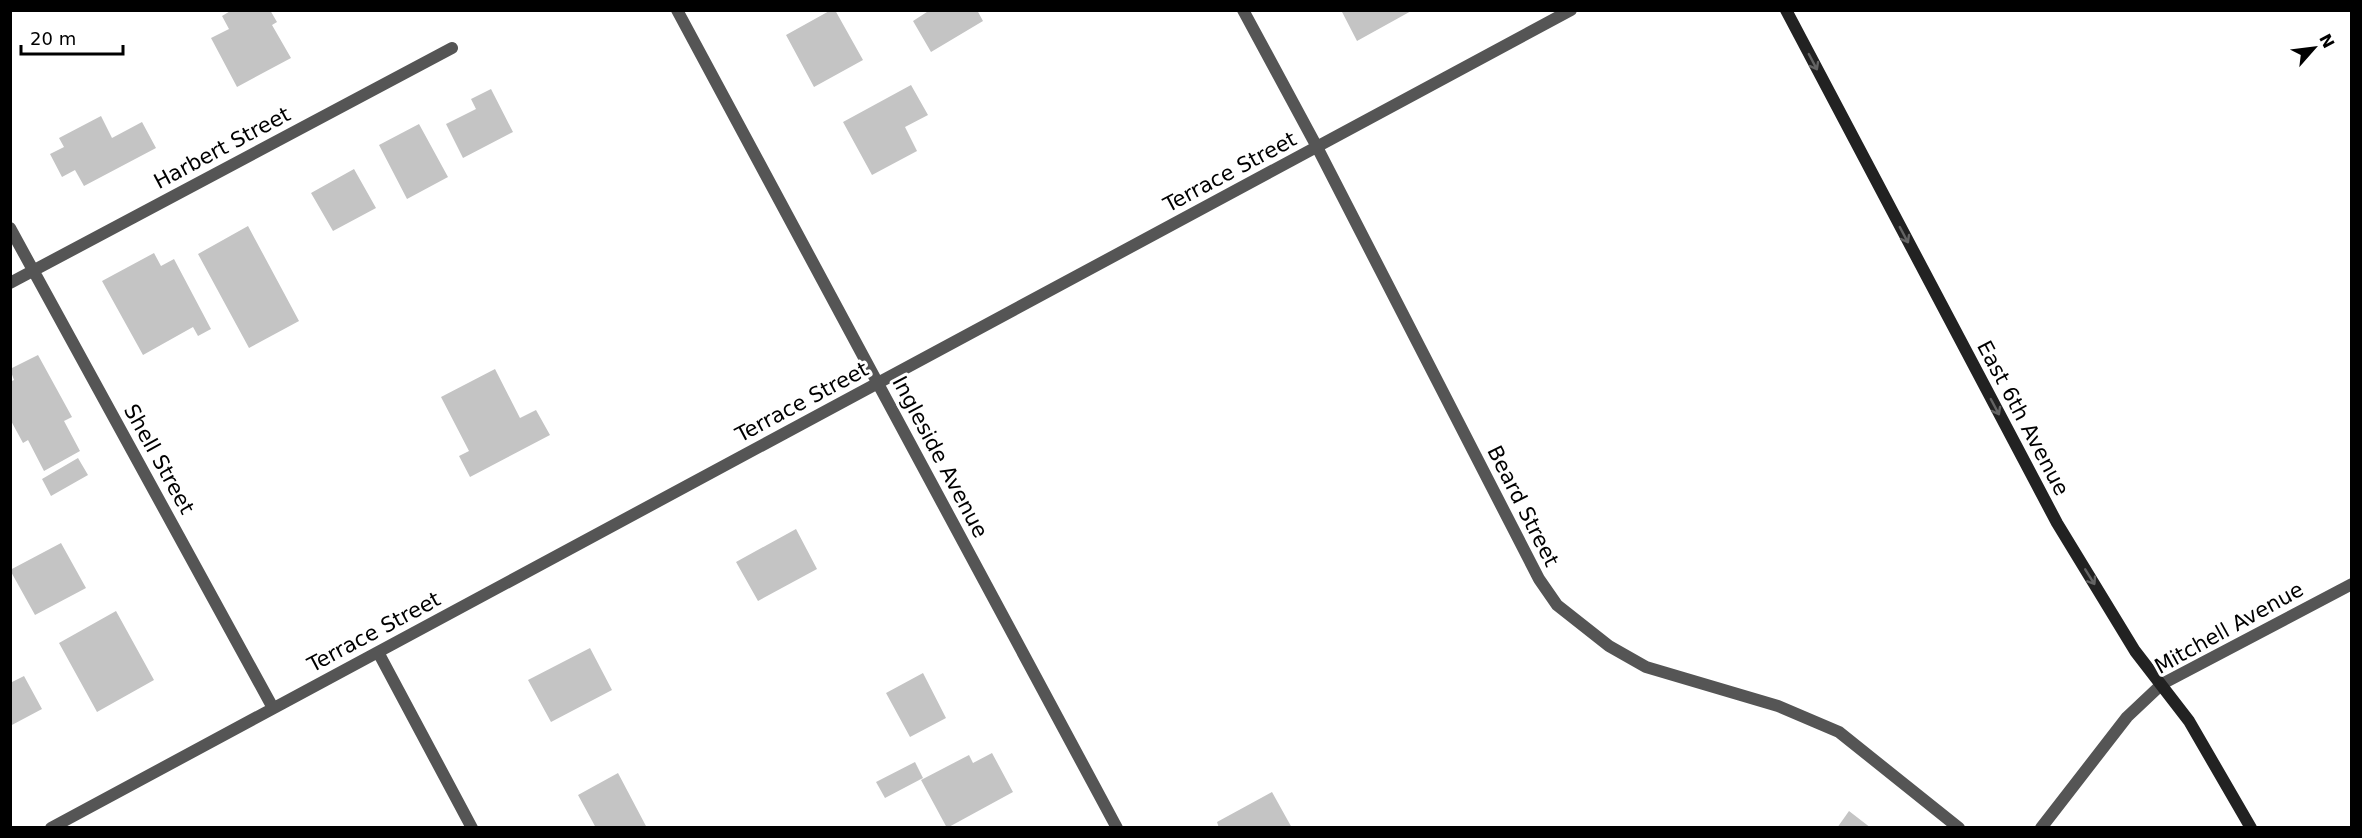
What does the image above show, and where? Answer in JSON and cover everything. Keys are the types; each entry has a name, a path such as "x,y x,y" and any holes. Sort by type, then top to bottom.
{"street":[{"name":"Ingleside Avenue","path":"677,10 1117,828"},
{"name":"Beard Street","path":"1243,10 1317,147 1539,579 1557,605 1609,646 1646,667 1778,706 1839,732 1959,828"},
{"name":"Terrace Street","path":"51,828 1571,10"},
{"name":"East 6th Avenue","path":"1786,10 2056,523 2135,651 2189,721 2251,828"},
{"name":"Harbert Street","path":"10,283 452,48"},
{"name":"Shell Street","path":"10,228 273,708"},
{"name":"Mitchell Avenue","path":"2041,828 2127,717 2162,684 2352,584"},
{"path":"378,652 472,828"}],"building":[{"path":"232,10 270,10 277,22 272,25 291,58 237,87 211,38 229,29 222,16"},
{"path":"831,10 835,10 863,60 814,87 786,35"},
{"path":"930,10 977,10 983,21 931,52 913,21"},
{"path":"1341,10 1413,10 1357,41"},
{"path":"911,85 928,115 905,127 917,151 872,175 843,122"},
{"path":"491,89 513,132 463,158 446,124 476,109 471,99"},
{"path":"101,116 112,138 142,122 156,148 84,186 75,170 62,177 50,154 64,147 59,138"},
{"path":"419,124 448,177 407,199 379,145"},
{"path":"354,169 376,208 333,231 311,193"},
{"path":"248,226 299,321 249,348 198,254"},
{"path":"154,253 161,266 174,259 211,329 198,336 193,327 143,355 102,281"},
{"path":"38,355 72,417 64,421 80,451 44,471 28,440 23,443 10,419 10,382 14,380 10,369"},
{"path":"495,369 520,418 536,410 550,435 470,477 459,456 469,451 441,397"},
{"path":"78,458 88,475 51,496 42,479"},
{"path":"796,529 817,569 758,601 736,562"},
{"path":"61,543 86,588 35,615 10,570"},
{"path":"116,611 154,680 97,712 59,643"},
{"path":"590,648 612,690 551,722 528,680"},
{"path":"923,673 946,718 910,737 886,693"},
{"path":"24,676 42,709 10,726 10,683"},
{"path":"992,753 1013,792 947,828 921,780 969,755 973,763"},
{"path":"915,762 923,778 885,798 876,782"},
{"path":"618,773 647,828 596,828 578,795"},
{"path":"1272,792 1292,828 1219,828 1217,822"},
{"path":"1849,811 1871,828 1837,828"}]}
